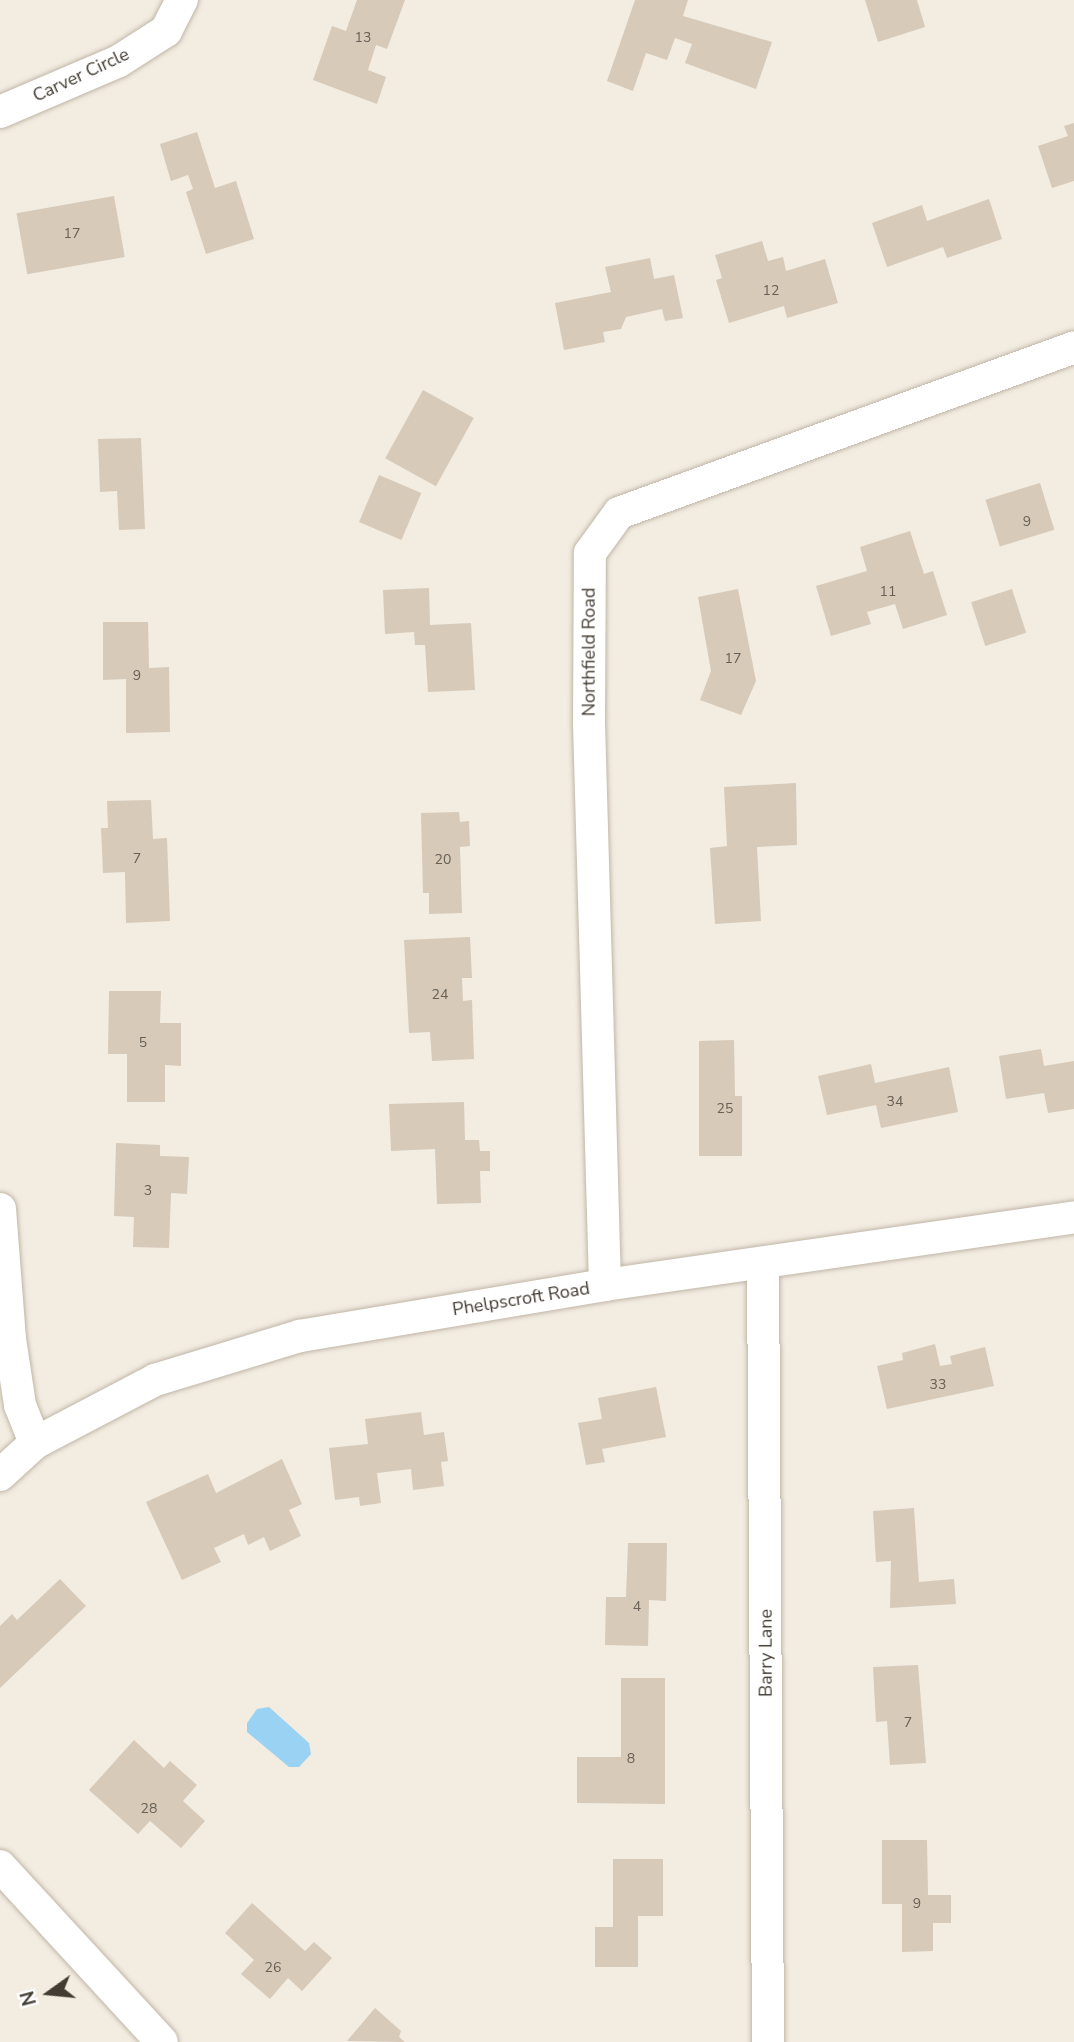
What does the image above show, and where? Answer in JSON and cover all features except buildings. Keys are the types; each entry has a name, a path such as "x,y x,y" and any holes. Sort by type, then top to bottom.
{"street":[{"name":"Carver Circle","path":"0,112 131,53 166,32 183,0"},
{"name":"Northfield Road","path":"605,1285 589,722 590,553 619,513 1074,347"},
{"path":"0,1209 12,1352 20,1405 35,1443"},
{"name":"Phelpscroft Road","path":"0,1475 35,1443 155,1380 300,1336 605,1285 763,1265 1074,1217"},
{"name":"Barry Lane","path":"763,1265 768,2042"},
{"path":"0,1866 162,2042"}],"water":[{"path":"269,1707 309,1743 311,1754 299,1767 289,1767 247,1732 247,1723 257,1709"}]}
